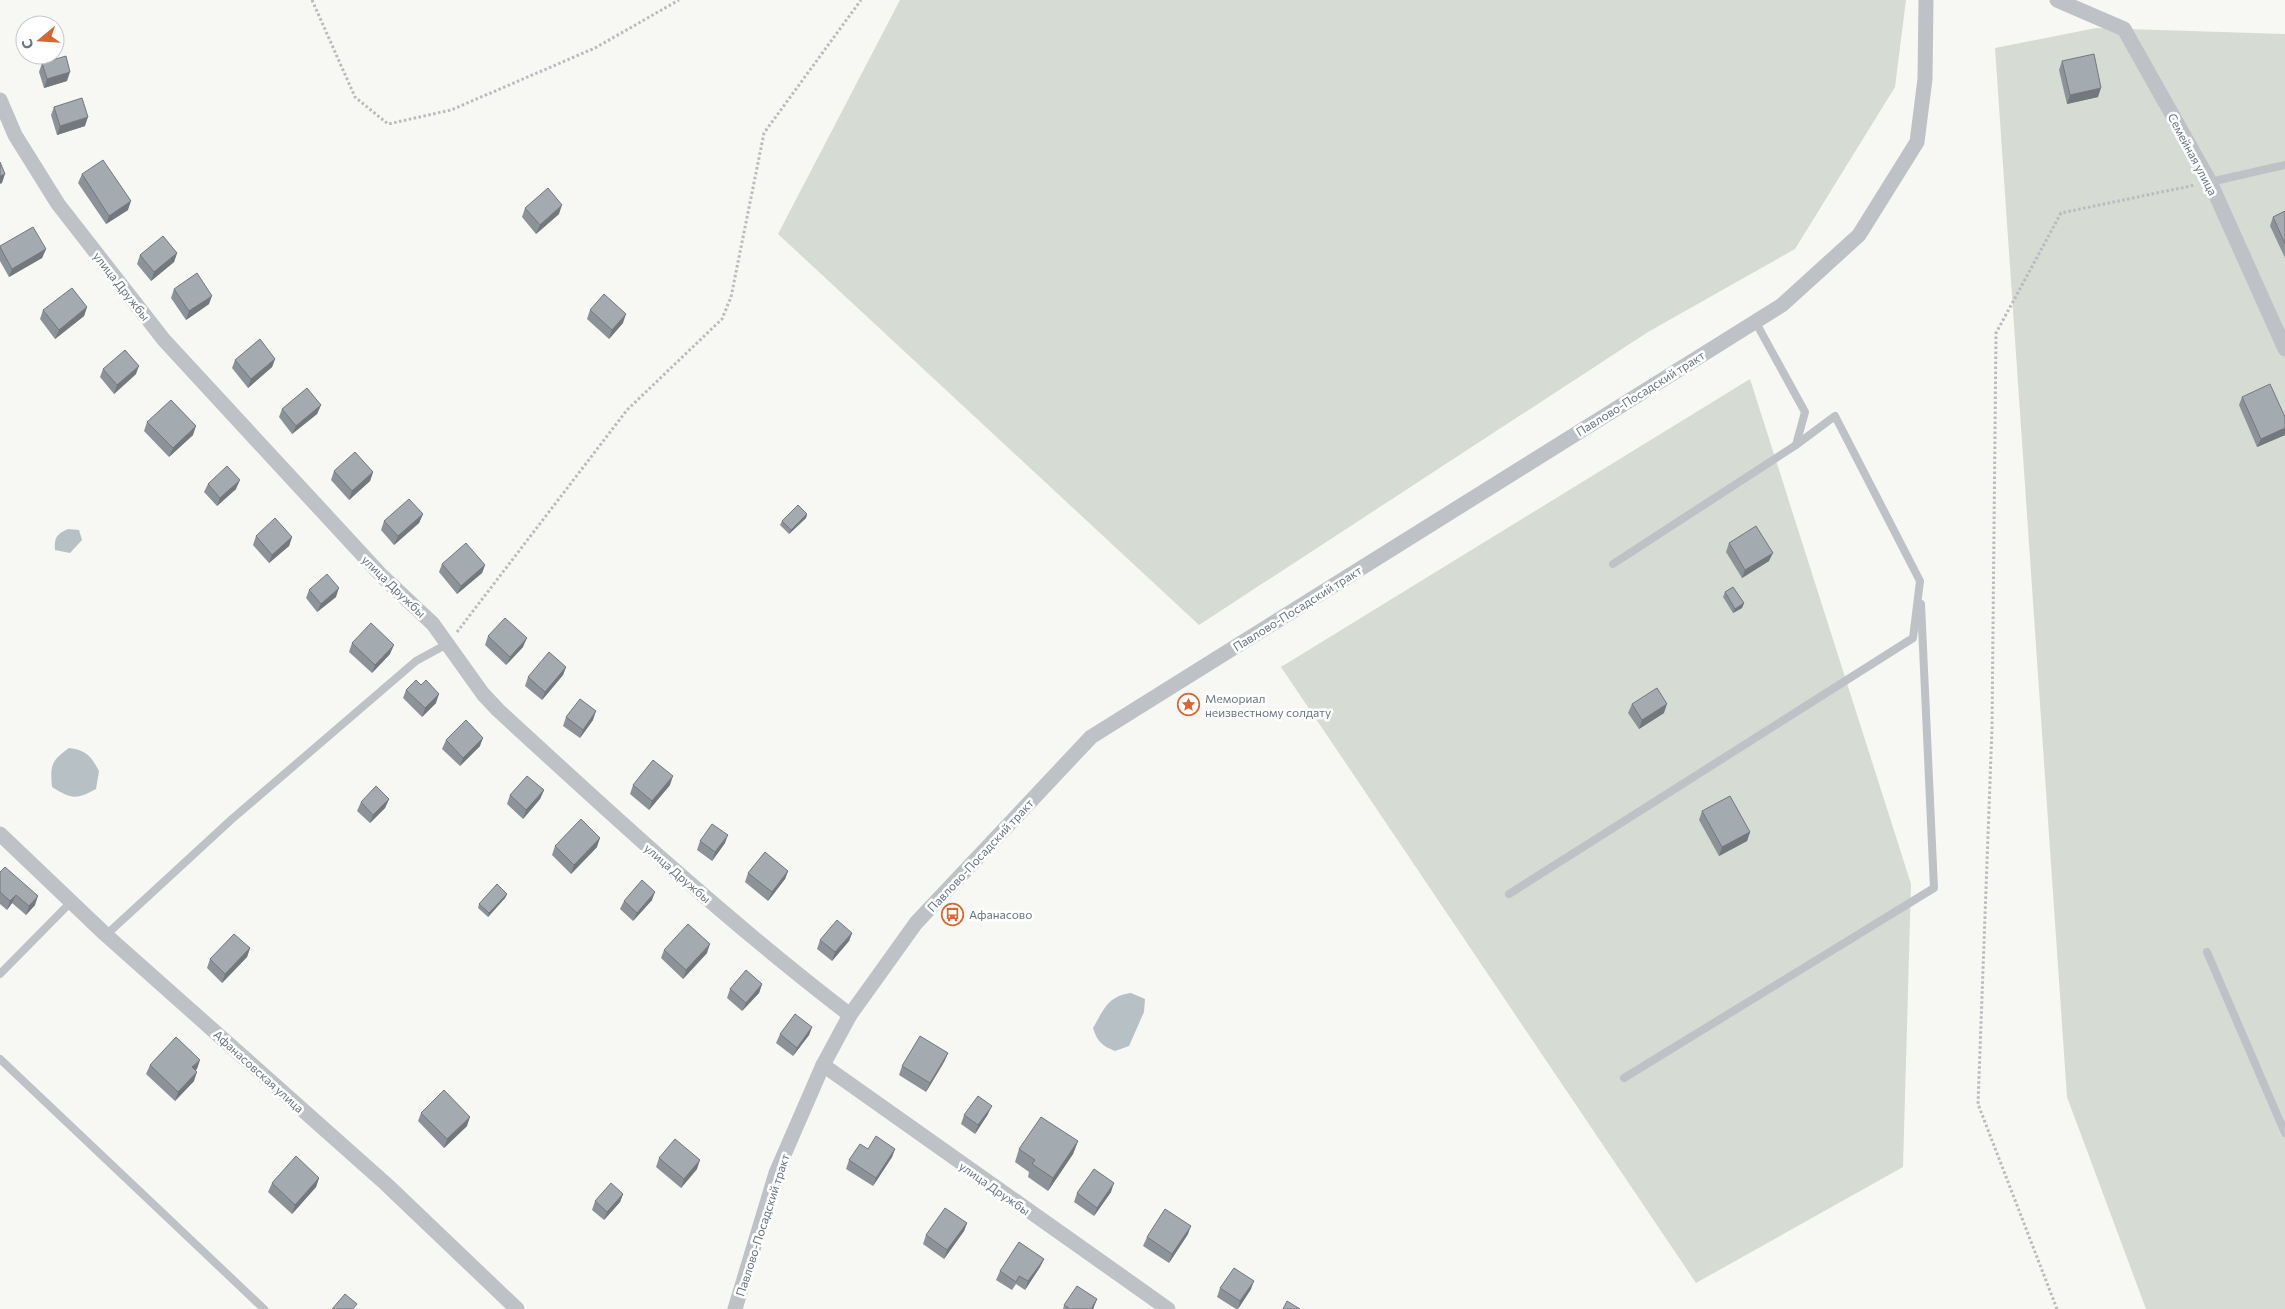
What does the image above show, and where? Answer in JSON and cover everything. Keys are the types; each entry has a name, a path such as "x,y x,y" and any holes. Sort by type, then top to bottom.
{"street":[{"name":"Павлово-Посадский тракт","path":"735,1309 776,1173 823,1065 850,1015 916,923 1091,737 1782,305 1859,235 1917,142 1925,79 1926,0"},
{"name":"Семейная улица","path":"2057,0 2124,29 2210,182 2285,349"},
{"name":"улица Дружбы","path":"0,100 15,135 58,204 164,340 382,576 433,624 483,694 672,870 796,974 850,1015"},
{"name":"Афанасовская улица","path":"0,834 106,935 386,1184 517,1309"},
{"name":"улица Дружбы","path":"823,1065 1168,1309"}],"lane":[{"path":"2210,182 2285,165"},
{"path":"1755,321 1806,412 1796,445"},
{"path":"1613,564 1796,445 1835,416 1920,581 1934,888 1624,1078"},
{"path":"1509,894 1913,638 1920,581"},
{"path":"106,935 232,819 408,667 447,644"},
{"path":"0,974 71,902"},
{"path":"2207,952 2285,1133"},
{"path":"0,1059 264,1309"}],"path":[{"path":"312,0 355,97 388,124 451,110 595,48 679,0"},
{"path":"447,644 627,410 722,319 731,297 764,133 861,0"},
{"path":"2057,1309 1978,1104 1992,728 1996,333 2061,213 2210,182"}],"shaded area":[{"path":"900,0 1906,0 1895,87 1795,249 1648,332 1199,625 778,234"},
{"path":"2096,28 2285,34 2285,1309 2146,1309 2067,1097 1995,48"},
{"path":"1750,379 1911,884 1903,1167 1696,1283 1281,667"},
{"path":"68,529 79,530 82,540 70,553 55,550 57,536"},
{"path":"69,748 84,752 99,771 96,789 74,797 52,787 51,773 53,764 58,756"},
{"path":"1131,993 1145,999 1144,1012 1129,1046 1115,1051 1101,1042 1093,1028 1104,1009 1112,1000"}],"building":[{"path":"2094,54 2101,88 2070,95 2062,61"},
{"path":"65,56 70,72 47,79 43,65 65,65"},
{"path":"82,98 88,117 60,126 54,107"},
{"path":"103,160 131,201 109,216 82,174"},
{"path":"0,162 5,174 0,176"},
{"path":"548,188 562,205 540,225 525,208"},
{"path":"2285,211 2285,244 2273,217"},
{"path":"33,227 46,249 12,269 0,246"},
{"path":"163,236 177,253 154,272 140,255"},
{"path":"197,273 212,296 189,311 174,289"},
{"path":"72,288 87,307 59,330 43,310"},
{"path":"604,294 626,314 612,330 590,310"},
{"path":"260,339 275,359 251,379 235,360"},
{"path":"125,350 139,366 117,385 103,369"},
{"path":"2270,384 2285,417 2285,428 2261,439 2242,397"},
{"path":"307,388 321,405 296,426 282,409"},
{"path":"171,400 196,426 173,448 147,422"},
{"path":"355,452 373,472 352,491 334,471"},
{"path":"227,466 240,480 220,498 208,484"},
{"path":"409,499 423,514 398,536 384,521"},
{"path":"798,505 807,514 791,530 782,521"},
{"path":"275,518 292,537 272,555 256,536"},
{"path":"1756,526 1773,553 1745,570 1729,543"},
{"path":"466,543 485,565 461,586 442,564"},
{"path":"327,574 339,588 321,604 309,590"},
{"path":"1733,587 1744,603 1735,609 1725,592"},
{"path":"505,618 527,638 510,657 488,636"},
{"path":"371,623 394,645 375,665 352,643"},
{"path":"549,652 566,667 545,692 528,677"},
{"path":"416,680 421,685 426,680 439,694 425,708 406,690"},
{"path":"1657,688 1667,704 1642,720 1632,704"},
{"path":"580,699 596,711 583,730 566,717"},
{"path":"466,720 483,738 463,758 446,740"},
{"path":"653,760 673,776 652,801 633,785"},
{"path":"527,776 544,790 526,810 510,795"},
{"path":"376,786 389,799 373,815 361,802"},
{"path":"1730,796 1750,832 1722,847 1702,811"},
{"path":"581,819 600,838 574,865 555,846"},
{"path":"712,824 728,835 715,852 700,841"},
{"path":"765,852 788,871 772,892 748,873"},
{"path":"5,867 38,896 29,906 16,895 10,901 0,892 0,872"},
{"path":"642,880 655,892 637,913 624,901"},
{"path":"497,884 507,894 489,913 479,904"},
{"path":"837,920 852,933 835,952 820,940"},
{"path":"688,924 710,944 686,970 664,950"},
{"path":"234,934 250,948 225,974 210,959"},
{"path":"746,970 762,984 746,1003 730,989"},
{"path":"795,1014 812,1027 797,1048 780,1034"},
{"path":"920,1036 948,1053 930,1083 902,1066"},
{"path":"176,1037 200,1060 192,1067 197,1072 178,1092 150,1065"},
{"path":"444,1090 470,1117 447,1139 421,1113"},
{"path":"978,1096 992,1106 978,1125 964,1115"},
{"path":"1041,1117 1078,1141 1053,1178 1032,1164 1035,1160 1019,1149"},
{"path":"876,1136 895,1149 876,1178 849,1160 860,1144 868,1149"},
{"path":"675,1139 700,1160 684,1179 659,1158"},
{"path":"296,1156 319,1178 295,1205 272,1183"},
{"path":"1094,1169 1114,1183 1097,1208 1077,1193"},
{"path":"611,1183 623,1194 607,1212 595,1201"},
{"path":"945,1208 967,1223 947,1250 926,1235"},
{"path":"1165,1209 1191,1226 1172,1254 1147,1237"},
{"path":"1019,1242 1044,1259 1028,1281 1019,1276 1016,1282 1000,1271"},
{"path":"1234,1268 1254,1281 1240,1301 1220,1288"},
{"path":"1077,1286 1097,1299 1091,1309 1070,1309 1064,1305"},
{"path":"345,1294 357,1304 353,1309 332,1309"},
{"path":"1287,1301 1300,1309 1283,1309"}],"place":[{"name":"Мемориал неизвестному солдату","path":"1189,705"},
{"name":"Афанасово","path":"953,914"}]}
